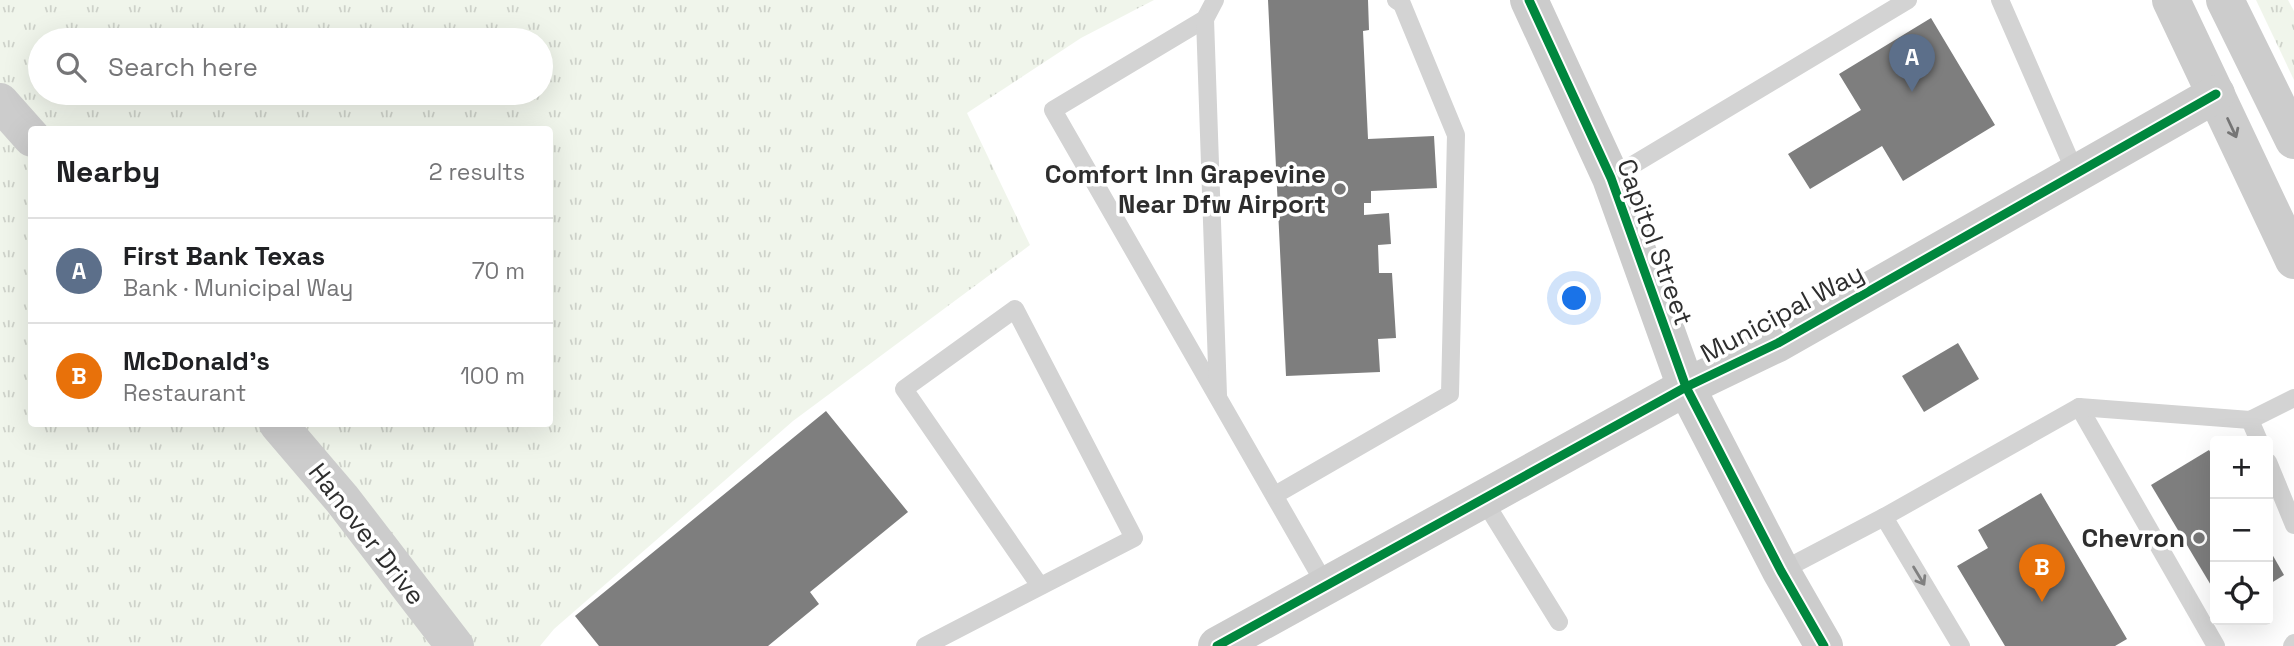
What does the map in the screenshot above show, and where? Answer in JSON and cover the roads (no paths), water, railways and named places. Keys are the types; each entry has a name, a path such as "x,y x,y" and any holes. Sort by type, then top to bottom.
{"street":[{"name":"Capitol Street","path":"1529,0 1611,178 1686,387 1781,571 1824,646"},
{"path":"2171,0 2294,260"},
{"path":"2225,0 2294,139"},
{"name":"Municipal Way","path":"1217,646 1686,387 1778,343 2216,94"},
{"path":"0,102 28,134"},
{"name":"Hanover Drive","path":"281,427 342,499 455,646"}],"lane":[{"path":"1215,0 1205,19 1218,399"},
{"path":"1611,178 1908,0"},
{"path":"2000,0 2076,174"},
{"path":"1275,495 1450,394 1456,135 1403,2"},
{"path":"1205,19 1053,110 1326,586"},
{"path":"925,646 1134,538 1015,309 904,389 1040,586"},
{"path":"1781,571 1884,517 2079,407 2250,419 2294,398"},
{"path":"2079,407 2216,646"},
{"path":"2250,419 2257,436"},
{"path":"2273,474 2294,525"},
{"path":"1483,499 1559,622"},
{"path":"1884,517 1961,646"}],"place":[{"name":"First Bank Texas","path":"1912,92"},
{"name":"Comfort Inn Grapevine Near Dfw Airport","path":"1340,189"},
{"name":"Chevron","path":"2199,538"},
{"name":"McDonald's","path":"2042,602"}]}
